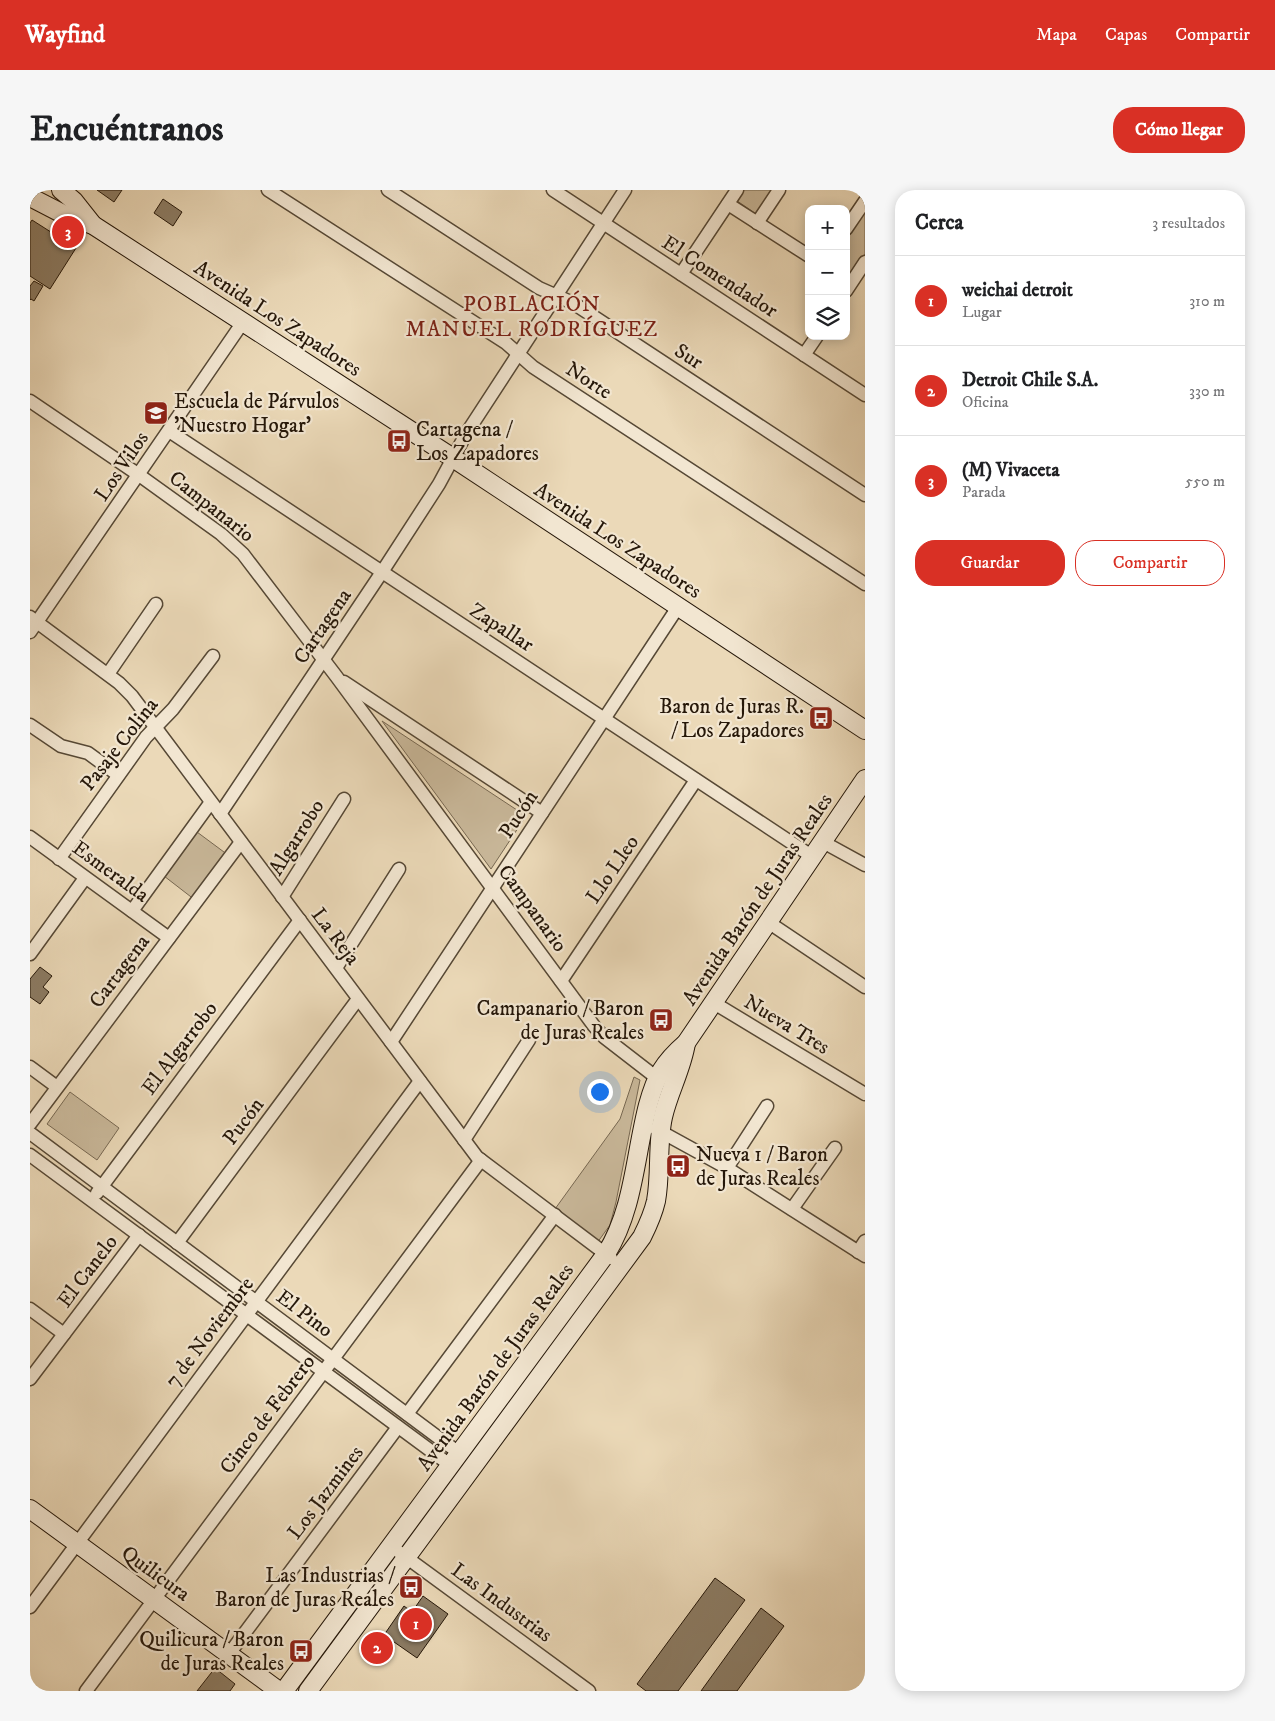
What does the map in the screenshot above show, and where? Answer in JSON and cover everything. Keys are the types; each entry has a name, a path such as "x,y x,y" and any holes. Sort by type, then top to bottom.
{"street":[{"name":"Avenida Los Zapadores","path":"61,190 93,225"},
{"name":"Norte","path":"268,190 506,343 533,367 865,584"},
{"name":"Sur","path":"388,190 539,288 573,303 865,495"},
{"name":"El Comendador","path":"553,190 865,395"},
{"name":"Cartagena","path":"220,814 382,572 439,484 453,458 518,354 625,190"},
{"path":"682,274 737,190"},
{"path":"757,223 779,190"},
{"name":"Avenida Los Zapadores","path":"30,196 56,211 93,225 453,458 865,730"},
{"path":"850,223 865,200"},
{"path":"728,204 805,253"},
{"path":"850,282 865,262"},
{"name":"Los Vilos","path":"32,624 139,475 243,322"},
{"path":"804,355 814,340"},
{"name":"Campanario","path":"30,401 139,475 238,548 336,676 599,1031 657,1078"},
{"name":"Zapallar","path":"168,431 813,857"},
{"path":"108,674 156,604"},
{"name":"Pucón","path":"391,1042 678,607"},
{"name":"La Reja","path":"32,624 108,674 126,689 464,1140 481,1160 622,1266"},
{"name":"Pasaje Colina","path":"59,858 146,736 172,709 213,656"},
{"name":"Campanario","path":"336,676 542,813"},
{"path":"30,725 61,746 88,754 118,775"},
{"name":"Avenida Barón de Juras Reales","path":"284,1691 614,1242 626,1212 644,1122 657,1078 668,1060 686,1044 865,779"},
{"name":"Llo Lleo","path":"561,981 696,780"},
{"name":"Algarrobo","path":"282,897 344,799"},
{"path":"132,911 211,802"},
{"name":"Esmeralda","path":"30,837 169,938"},
{"name":"Cartagena","path":"30,1124 241,842"},
{"path":"823,842 865,865"},
{"path":"336,968 399,869"},
{"path":"30,954 85,878"},
{"name":"El Algarrobo","path":"91,1200 300,920"},
{"path":"768,922 863,982"},
{"name":"Pucón","path":"177,1243 358,999"},
{"name":"Nueva Tres","path":"714,1003 865,1094"},
{"path":"464,1140 529,1040"},
{"name":"Avenida Barón de Juras Reales","path":"308,1691 642,1237 651,1220 656,1201 661,1132 667,1103 681,1065 686,1044"},
{"path":"30,1067 57,1087"},
{"name":"7 de Noviembre","path":"30,1607 420,1081"},
{"path":"726,1168 767,1106"},
{"path":"644,1122 863,1249"},
{"name":"El Pino","path":"30,1133 407,1414 455,1459"},
{"path":"792,1209 835,1148"},
{"name":"El Pino","path":"30,1155 398,1427 455,1459"},
{"name":"Cinco de Febrero","path":"86,1691 481,1160"},
{"path":"407,1414 554,1215"},
{"name":"El Canelo","path":"30,1379 139,1235"},
{"path":"30,1310 64,1334"},
{"name":"Los Jazmines","path":"229,1654 398,1427"},
{"name":"Quilicura","path":"30,1509 279,1691"},
{"name":"Las Industrias","path":"391,1546 589,1691"}],"shaded area":[{"path":"739,190 777,190 759,216 733,198"},
{"path":"865,208 865,254 850,277 850,250 850,229"},
{"path":"382,721 526,816 491,869"},
{"path":"197,832 228,855 195,900 164,876"},
{"path":"634,1077 640,1080 616,1202 610,1225 597,1243 555,1209 620,1119"},
{"path":"70,1092 119,1128 97,1160 47,1124"}],"building":[{"path":"97,190 122,190 114,202"},
{"path":"163,199 182,212 173,226 154,213"},
{"path":"32,220 76,248 50,289 30,276 30,223"},
{"path":"34,281 43,286 34,301 30,300 30,286"},
{"path":"40,967 52,976 43,987 49,992 40,1004 30,997 30,979"},
{"path":"715,1578 745,1600 678,1691 646,1691 637,1684"},
{"path":"423,1596 448,1614 417,1658 384,1635 404,1606 412,1612"},
{"path":"761,1608 784,1626 737,1691 701,1691"},
{"path":"378,1631 393,1642 377,1665 361,1655"},
{"path":"215,1668 235,1684 230,1691 197,1691"}],"place":[{"name":"(M) Vivaceta","path":"68,232"},
{"name":"Escuela de Párvulos 'Nuestro Hogar'","path":"156,413"},
{"name":"Cartagena / Los Zapadores","path":"399,441"},
{"name":"Baron de Juras R. / Los Zapadores","path":"821,718"},
{"name":"Campanario / Baron de Juras Reales","path":"661,1020"},
{"name":"Nueva 1 / Baron de Juras Reales","path":"678,1166"},
{"name":"Las Industrias / Baron de Juras Reales","path":"411,1587"},
{"name":"weichai detroit","path":"416,1624"},
{"name":"Detroit Chile S.A.","path":"377,1648"},
{"name":"Quilicura / Baron de Juras Reales","path":"301,1651"}],"district":[{"name":"POBLACIÓN MANUEL RODRÍGUEZ","path":"532,316"}]}
